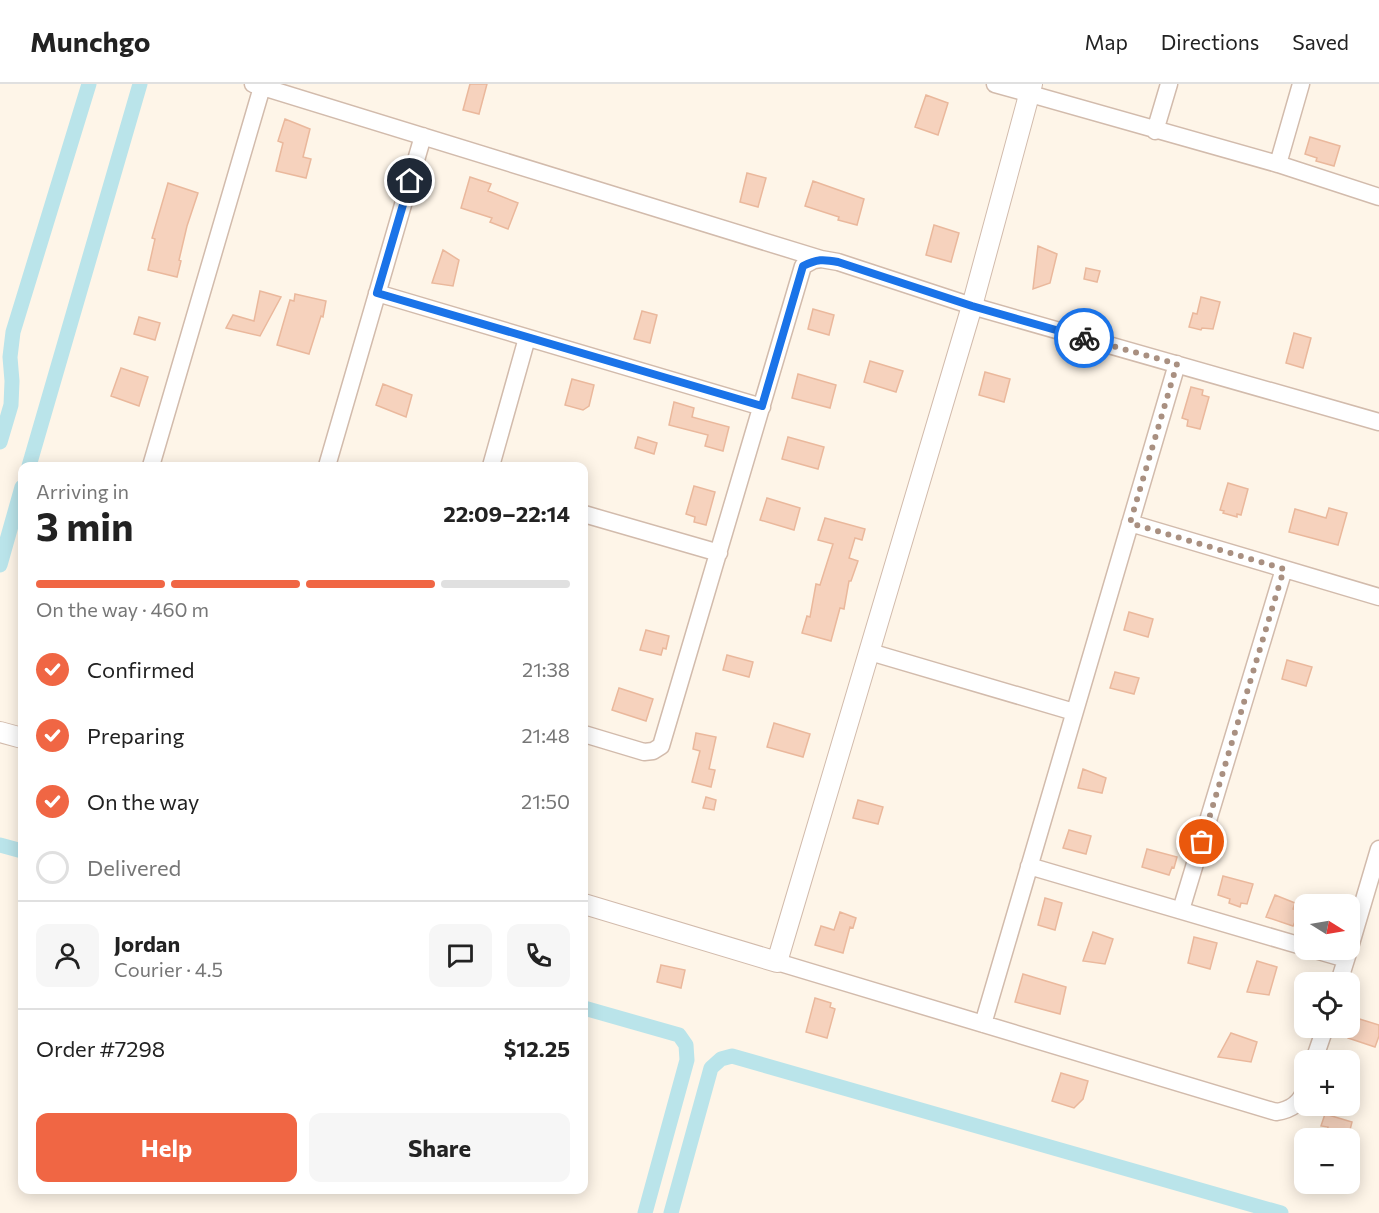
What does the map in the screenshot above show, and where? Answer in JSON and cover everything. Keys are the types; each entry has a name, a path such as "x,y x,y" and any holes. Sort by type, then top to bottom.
{"street":[{"path":"995,84 1030,89 1155,130 1278,164 1379,197"},
{"path":"1155,130 1169,84"},
{"path":"1278,164 1301,84"},
{"path":"153,462 258,85 821,259 838,262 972,306 1379,422"},
{"path":"777,962 972,306 1030,89"},
{"path":"328,462 423,136"},
{"path":"588,735 644,752 653,751 661,746 803,266 821,259"},
{"path":"377,293 762,406"},
{"path":"492,462 528,338"},
{"path":"983,1024 1177,364"},
{"path":"588,515 719,553"},
{"path":"1130,523 1379,597"},
{"path":"1181,910 1284,569"},
{"path":"870,652 1074,712"},
{"path":"0,732 18,737"},
{"path":"1360,914 1379,849"},
{"path":"1029,866 1294,944"},
{"path":"588,905 1276,1112 1284,1111 1294,1105"}],"building":[{"path":"470,84 487,84 479,114 463,110"},
{"path":"926,95 948,103 938,135 915,127"},
{"path":"285,119 310,129 303,157 311,159 306,178 276,171 283,143 278,141"},
{"path":"1310,137 1340,146 1334,166 1316,161 1317,158 1305,154"},
{"path":"747,173 766,178 758,207 740,202"},
{"path":"470,177 491,184 488,191 518,203 508,229 490,222 492,218 461,208"},
{"path":"813,181 864,199 857,225 838,220 839,217 805,206"},
{"path":"168,183 198,193 187,226 177,277 148,270 155,239 152,238"},
{"path":"934,225 959,233 951,262 926,255"},
{"path":"1038,246 1057,254 1050,283 1033,289"},
{"path":"443,250 459,260 453,286 432,283"},
{"path":"1086,268 1100,271 1097,282 1084,279"},
{"path":"260,291 281,297 260,336 226,328 233,315 254,321"},
{"path":"295,294 326,301 323,317 321,316 309,354 277,345 290,300 294,301"},
{"path":"1201,297 1220,302 1213,329 1202,328 1201,330 1189,327 1193,313 1197,314"},
{"path":"813,309 834,315 829,335 808,329"},
{"path":"642,311 657,315 650,343 634,339"},
{"path":"139,317 160,323 155,340 134,334"},
{"path":"1294,333 1311,338 1303,368 1286,363"},
{"path":"870,361 903,371 896,392 864,382"},
{"path":"121,368 148,377 139,406 111,396"},
{"path":"985,372 1010,379 1004,402 979,395"},
{"path":"798,374 836,385 830,408 792,398"},
{"path":"572,379 594,385 589,406 583,410 565,405"},
{"path":"383,384 412,395 406,417 376,405"},
{"path":"1191,387 1203,390 1202,395 1209,397 1200,429 1187,426 1188,420 1182,418"},
{"path":"674,402 694,408 692,417 729,427 723,451 705,446 708,435 669,425"},
{"path":"638,437 657,443 654,454 635,448"},
{"path":"788,437 824,447 818,469 782,459"},
{"path":"1228,483 1248,489 1241,515 1237,514 1237,517 1220,510"},
{"path":"694,486 715,492 706,525 694,522 695,517 686,514"},
{"path":"767,498 800,508 794,530 760,520"},
{"path":"1329,508 1347,513 1338,545 1289,532 1295,509 1326,518"},
{"path":"825,518 865,529 862,540 855,538 849,558 858,561 851,581 849,581 844,609 840,608 831,641 802,633 807,616 810,617 816,584 820,585 833,544 818,540"},
{"path":"1129,612 1153,619 1148,637 1124,630"},
{"path":"646,630 669,636 666,649 663,648 661,655 640,650"},
{"path":"727,655 753,662 749,677 723,670"},
{"path":"1287,660 1312,667 1306,686 1282,679"},
{"path":"1115,672 1139,678 1134,694 1110,688"},
{"path":"619,688 653,699 646,721 612,710"},
{"path":"774,723 810,734 803,757 767,747"},
{"path":"696,733 716,737 709,769 715,770 711,787 692,782 700,751 693,749"},
{"path":"1083,769 1106,778 1102,793 1078,788"},
{"path":"706,797 716,800 714,810 703,808"},
{"path":"858,800 883,807 878,824 853,818"},
{"path":"1069,830 1091,836 1086,854 1063,848"},
{"path":"1147,849 1177,857 1169,875 1142,867"},
{"path":"1223,876 1253,884 1247,904 1241,903 1240,907 1229,903 1230,899 1218,895"},
{"path":"1275,895 1294,903 1293,926 1266,917"},
{"path":"1045,898 1062,903 1055,930 1038,925"},
{"path":"840,912 856,918 853,928 850,927 843,953 815,945 821,926 834,930"},
{"path":"1093,932 1113,939 1105,964 1083,961"},
{"path":"1194,937 1217,943 1210,969 1188,963"},
{"path":"1257,961 1277,967 1269,995 1247,992"},
{"path":"661,965 685,970 681,988 657,982"},
{"path":"1023,974 1066,987 1060,1014 1015,1002"},
{"path":"815,998 831,1003 830,1007 835,1009 827,1038 806,1032"},
{"path":"1360,1019 1379,1025 1379,1036 1375,1047 1348,1038 1360,1038"},
{"path":"1231,1033 1257,1042 1251,1062 1218,1057"},
{"path":"1061,1073 1088,1081 1083,1099 1074,1108 1052,1101"},
{"path":"1324,1116 1352,1122 1350,1128 1321,1126"}],"waterway":[{"path":"0,442 11,405 10,357 13,332 89,84"},
{"path":"30,462 140,84"},
{"path":"0,565 18,501"},
{"path":"0,845 18,850"},
{"path":"588,1009 679,1035 686,1045 687,1060 645,1213"},
{"path":"671,1213 711,1068 721,1059 732,1056 1281,1213"}],"way so far":[{"path":"1084,338 1177,364 1130,523 1284,569 1202,842"}],"route":[{"path":"410,181 377,293 762,406 803,266 814,260 838,262 972,306 1084,338"}]}
